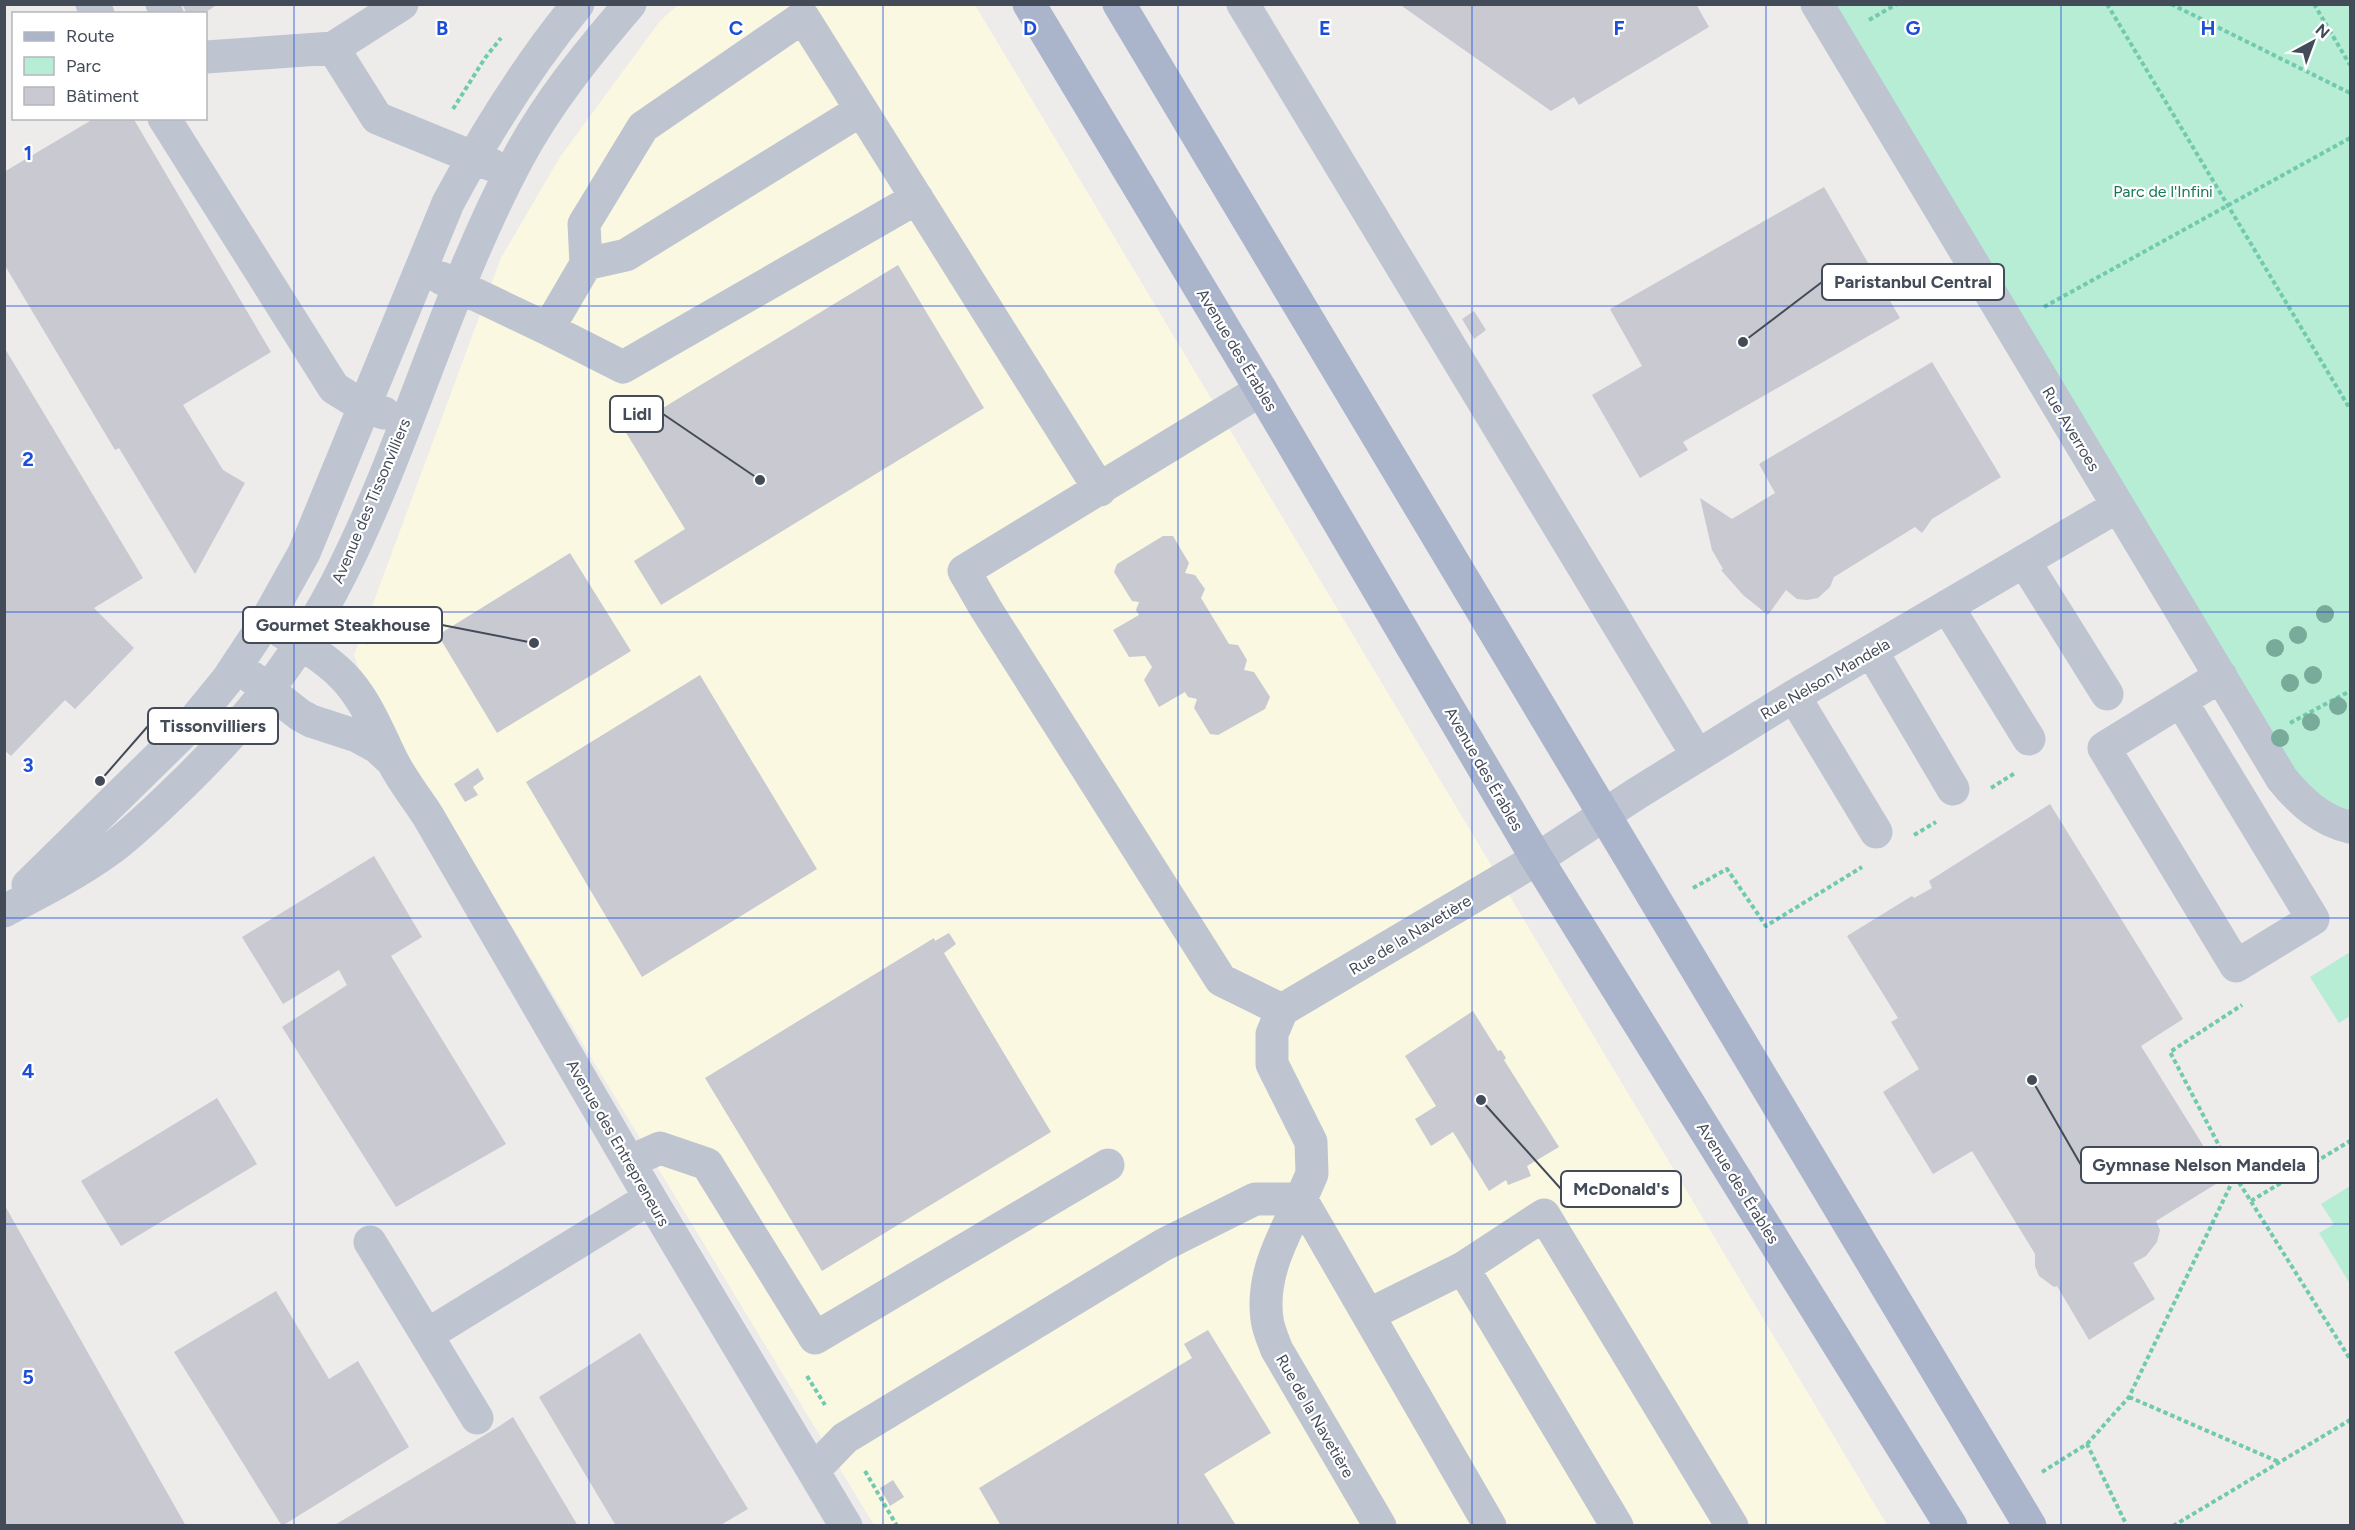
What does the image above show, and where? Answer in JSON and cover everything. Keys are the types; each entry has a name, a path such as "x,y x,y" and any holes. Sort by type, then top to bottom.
{"main road":[{"name":"Avenue des Érables","path":"1029,4 1261,390 1537,859 1951,1526"},
{"path":"1119,4 2030,1526"}],"street":[{"path":"207,57 333,48 402,4"},
{"name":"Avenue des Tissonvilliers","path":"4,910 187,729 237,666 266,621 303,553 448,202 514,89 578,4"},
{"name":"Avenue des Tissonvilliers","path":"4,910 65,878 120,840 157,810 243,723 301,644 342,573 460,287 510,174 546,111 576,68 630,4"},
{"path":"1243,4 1697,755"},
{"name":"Rue Averroes","path":"1817,4 2282,779 2298,798 2318,814 2350,827"},
{"path":"548,329 586,264 584,224 643,127 803,17 1100,490"},
{"path":"333,48 377,118 435,143 473,156 510,174"},
{"path":"586,264 626,255 861,110"},
{"path":"165,120 334,388 363,406 405,421"},
{"path":"420,268 623,367 917,198"},
{"path":"1261,390 964,571 992,619 1221,980 1282,1010"},
{"name":"Rue Nelson Mandela","path":"1537,859 1697,755 1794,696 2118,506"},
{"path":"2024,561 2107,694"},
{"path":"1947,606 2029,739"},
{"name":"Avenue des Entrepreneurs","path":"266,621 331,664 344,677 371,716 391,760 428,816 650,1198 846,1526"},
{"path":"1872,652 1953,789"},
{"name":"Avenue des Entrepreneurs","path":"237,666 300,715 311,721 357,736 377,747 391,760"},
{"path":"2181,701 2313,919 2236,966 2104,748 2181,701 2222,676"},
{"path":"1794,696 1876,832"},
{"name":"Rue de la Navetière","path":"1380,1526 1276,1350 1267,1319 1267,1281 1278,1246 1312,1174 1311,1142 1272,1064 1272,1034 1282,1010 1537,859"},
{"path":"629,1161 660,1148 707,1164 815,1338 1108,1165"},
{"path":"427,1335 650,1198"},
{"path":"813,1471 845,1438 1163,1245 1255,1198 1301,1199 1490,1526"},
{"path":"1368,1316 1463,1268 1544,1215 1732,1526"},
{"path":"370,1242 477,1418"},
{"path":"1463,1268 1617,1526"}],"path":[{"path":"2107,4 2350,409"},
{"path":"2171,4 2350,93"},
{"path":"2314,4 2350,65"},
{"path":"2009,326 2350,138"},
{"path":"2258,740 2350,690"},
{"path":"2170,1052 2235,1176 2350,1359"},
{"path":"2250,1201 2350,1141"},
{"path":"2038,1474 2087,1444 2129,1397 2235,1176"},
{"path":"2129,1397 2279,1462"},
{"path":"2172,1526 2350,1420"},
{"path":"2087,1444 2127,1526"}],"shaded area":[{"path":"678,5 975,5 1887,1525 874,1525 364,682 354,655 501,258 560,157 660,21"}],"green space":[{"name":"Parc de l'Infini","path":"1832,5 2350,5 2350,811 2337,808 2299,781"},
{"path":"2350,952 2350,1016 2339,1023 2310,977"},
{"path":"2350,1186 2350,1284 2319,1233 2334,1224 2321,1204"}],"building":[{"path":"182,4 218,4 206,12 186,12"},
{"path":"1399,4 1696,4 1709,27 1579,105 1574,97 1551,111"},
{"path":"92,120 134,120 271,352 183,405 223,470 245,483 195,574 119,448 115,450 4,264 4,172"},
{"path":"1824,187 1900,318 1683,442 1688,450 1640,478 1592,395 1642,366 1610,309"},
{"path":"898,265 984,408 661,605 634,561 685,529 625,431"},
{"path":"1474,311 1486,330 1474,339 1462,319"},
{"path":"4,347 143,578 94,608 134,648 75,709 65,700 11,756 4,750"},
{"path":"1932,362 2001,477 1932,519 1922,533 1915,527 1834,577 1830,587 1818,598 1797,599 1786,590 1768,615 1743,595 1721,570 1723,569 1712,550 1700,498 1732,519 1775,493 1759,464"},
{"path":"1163,536 1173,536 1189,563 1185,573 1195,575 1205,589 1201,598 1229,644 1238,645 1247,660 1244,670 1254,672 1270,697 1265,709 1218,735 1210,734 1194,708 1197,699 1188,697 1185,692 1159,707 1144,680 1152,667 1145,656 1129,657 1113,630 1139,615 1136,610 1139,602 1132,601 1114,572 1117,564"},
{"path":"570,553 631,651 497,733 438,635"},
{"path":"700,675 817,869 642,977 526,782"},
{"path":"478,768 484,779 473,787 478,795 465,802 454,784"},
{"path":"2050,804 2183,1019 2141,1046 2224,1179 2156,1221 2160,1230 2157,1242 2146,1256 2133,1263 2155,1299 2089,1340 2057,1286 2054,1287 2039,1276 2035,1266 2035,1254 1972,1151 1933,1174 1883,1092 1919,1069 1891,1022 1898,1018 1847,936 1912,896 1914,898 1932,888 1929,881"},
{"path":"374,856 422,937 391,956 506,1144 396,1207 282,1027 347,985 339,970 283,1004 242,937"},
{"path":"949,933 956,944 944,953 1051,1132 822,1271 705,1078 934,938 935,941"},
{"path":"1473,1011 1498,1051 1501,1050 1506,1058 1504,1060 1559,1147 1527,1166 1531,1176 1508,1185 1506,1180 1489,1191 1453,1132 1431,1146 1415,1119 1436,1106 1405,1056"},
{"path":"217,1098 257,1164 121,1246 81,1181"},
{"path":"4,1204 27,1245 186,1526 4,1526"},
{"path":"276,1291 329,1379 358,1361 409,1447 282,1526 174,1352"},
{"path":"1208,1330 1271,1433 1204,1474 1235,1524 1001,1526 979,1488 1192,1358 1184,1344"},
{"path":"640,1333 748,1509 719,1526 616,1526 539,1397"},
{"path":"513,1417 578,1526 333,1526 498,1427"},
{"path":"893,1480 904,1497 890,1506 880,1488"}],"place":[{"name":"Paristanbul Central","path":"1743,342"},
{"name":"Lidl","path":"760,480"},
{"name":"Gourmet Steakhouse","path":"534,643"},
{"name":"Tissonvilliers","path":"100,781"},
{"name":"Gymnase Nelson Mandela","path":"2032,1080"},
{"name":"McDonald's","path":"1481,1100"}]}
